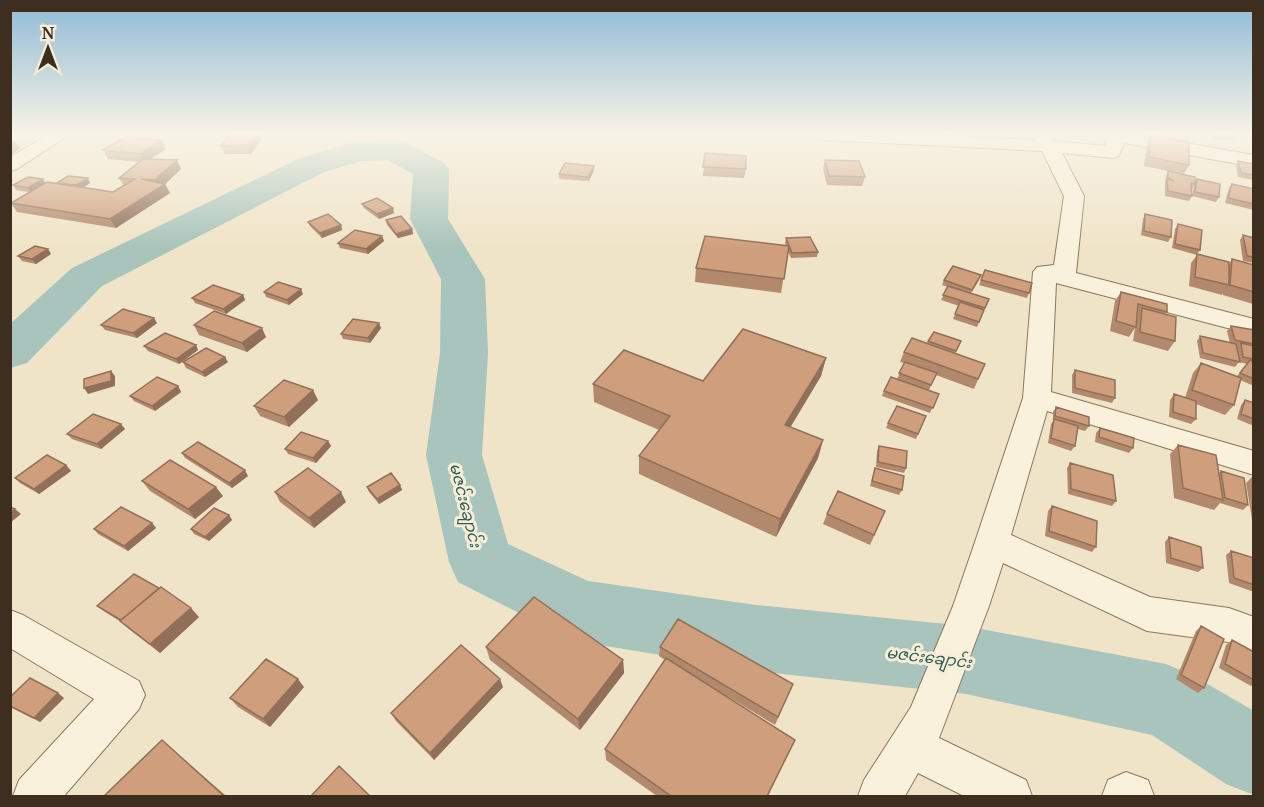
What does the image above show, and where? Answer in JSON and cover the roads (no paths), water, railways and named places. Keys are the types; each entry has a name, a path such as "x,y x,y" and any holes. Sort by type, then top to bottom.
{"street":[{"path":"1045,272 1065,272 1074,196 1062,173"},
{"path":"1045,272 1254,327"},
{"path":"880,796 919,734 971,606 992,542 1037,398 1045,272"},
{"path":"1037,398 1254,463"},
{"path":"992,542 1147,614 1229,626 1254,635"},
{"path":"10,627 125,696 35,796"},
{"path":"919,734 1010,796"},
{"path":"1124,796 1126,794 1132,796"}],"waterway":[{"name":"မဇင်းချောင်း","path":"10,352 87,277 297,173"},
{"name":"မဇင်းချောင်း","path":"431,173 429,219 463,279 464,353 454,455 481,562 582,611 756,638 966,660 1166,701 1254,756"}]}
